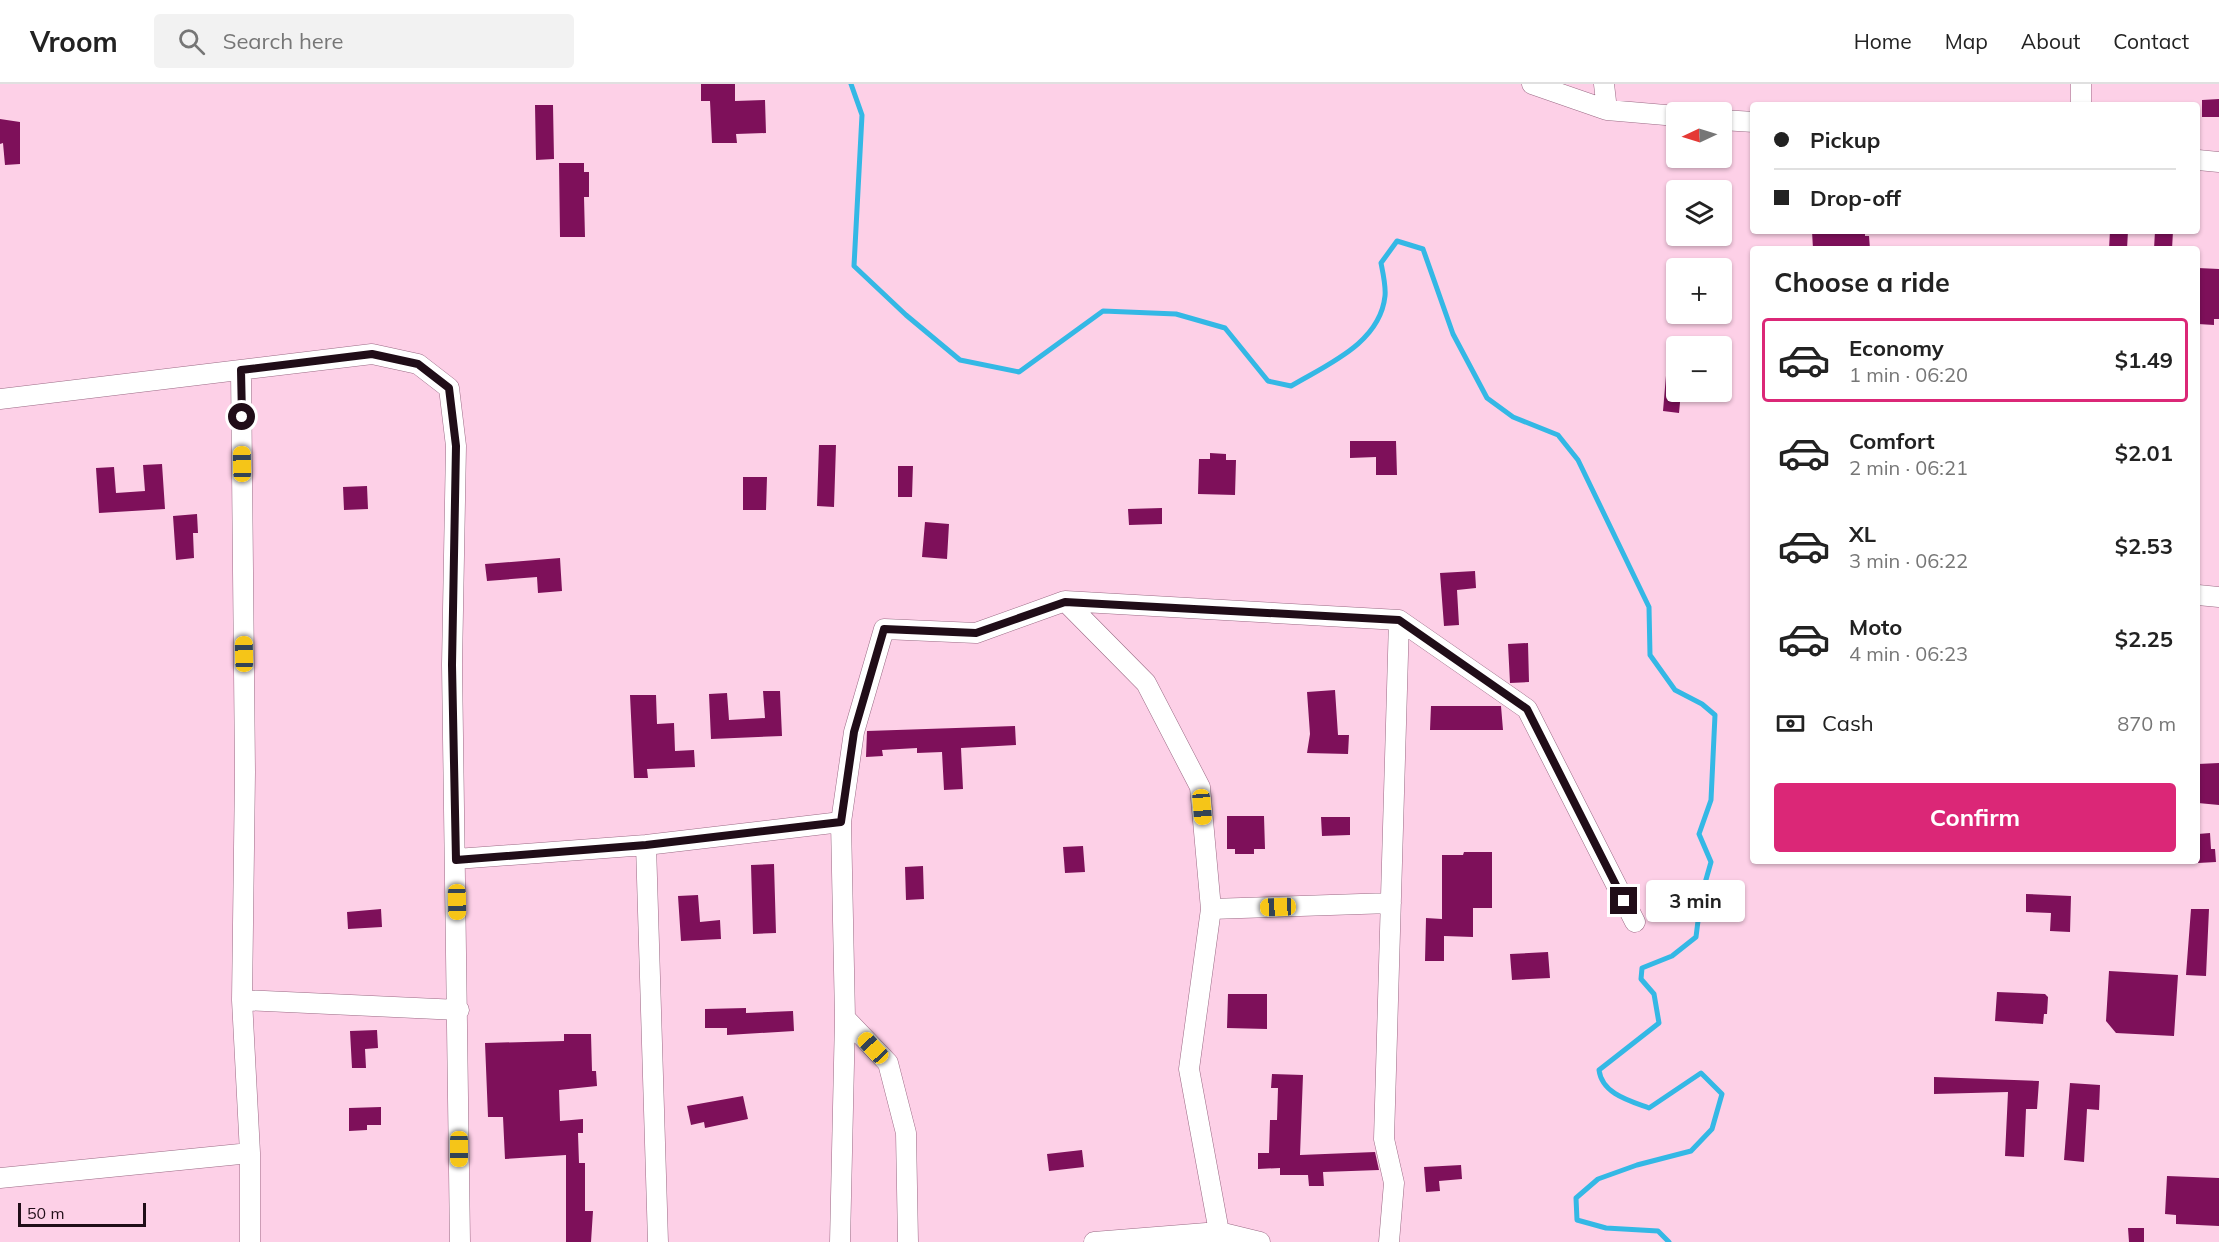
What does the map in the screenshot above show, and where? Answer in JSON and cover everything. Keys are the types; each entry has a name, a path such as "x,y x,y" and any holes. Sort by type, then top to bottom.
{"street":[{"path":"1532,84 1607,110 1666,115"},
{"path":"1604,84 1607,110"},
{"path":"2080,102 2081,84"},
{"path":"1732,121 1750,123"},
{"path":"2200,160 2219,162"},
{"path":"0,399 372,354 418,364 449,388 456,446 452,665 459,1010 460,1242"},
{"path":"241,370 245,772 242,1000 250,1153 250,1242"},
{"path":"2200,596 2219,597"},
{"path":"1065,602 1146,683 1200,787 1211,909 1189,1069 1218,1237"},
{"path":"840,1242 845,1018 841,822 854,732 884,629 976,633 1065,602 1399,620 1527,709 1635,922"},
{"path":"1381,1242 1389,1242 1394,1183 1384,1139 1399,620"},
{"path":"456,860 646,845 841,822"},
{"path":"646,845 658,1242"},
{"path":"1211,909 1391,903"},
{"path":"242,1000 459,1010"},
{"path":"845,1018 888,1063 906,1133 908,1242"},
{"path":"0,1178 250,1153"},
{"path":"1095,1242 1218,1237 1260,1242"}],"building":[{"path":"701,84 735,84 735,101 765,100 766,133 736,134 737,143 712,143 710,101 701,101"},
{"path":"2219,99 2219,117 2202,117 2202,100"},
{"path":"535,105 553,105 554,159 536,160"},
{"path":"0,119 20,122 20,164 5,165 3,143 0,144"},
{"path":"559,163 584,163 584,172 589,172 589,197 584,197 585,237 560,237"},
{"path":"1812,234 1865,234 1869,236 1870,246 1813,246"},
{"path":"2110,234 2128,234 2127,246 2109,246"},
{"path":"2155,234 2173,234 2172,246 2154,246"},
{"path":"2200,268 2219,269 2219,319 2214,319 2214,325 2200,324"},
{"path":"1666,376 1666,402 1680,402 1679,413 1663,411"},
{"path":"1350,441 1396,441 1397,475 1376,475 1376,457 1350,458"},
{"path":"819,445 836,445 834,507 817,506"},
{"path":"1210,453 1226,454 1226,460 1236,460 1235,495 1198,494 1199,459 1210,459"},
{"path":"162,464 165,509 99,513 96,468 114,467 116,493 145,491 143,465"},
{"path":"898,466 913,466 912,497 898,497"},
{"path":"743,477 767,477 766,510 743,510"},
{"path":"367,486 368,509 344,510 343,487"},
{"path":"1162,508 1162,524 1129,525 1128,509"},
{"path":"197,514 198,533 193,533 194,558 176,560 173,516"},
{"path":"925,522 949,524 947,559 922,557"},
{"path":"560,558 562,591 538,593 537,577 487,581 485,564"},
{"path":"1475,571 1476,588 1457,590 1459,625 1444,626 1440,573"},
{"path":"1528,643 1529,682 1510,683 1508,644"},
{"path":"1335,690 1338,735 1349,735 1348,754 1307,753 1310,734 1307,692"},
{"path":"763,691 780,691 782,736 711,739 709,694 727,693 729,720 765,718"},
{"path":"630,695 656,695 657,724 674,723 675,751 694,750 695,767 647,769 648,778 634,778"},
{"path":"1431,706 1501,706 1503,730 1430,730"},
{"path":"1015,726 1016,745 961,748 963,789 944,790 942,752 917,753 917,748 882,750 883,756 866,757 867,731"},
{"path":"2219,763 2219,805 2200,803 2200,764"},
{"path":"1227,816 1264,816 1265,849 1254,849 1254,854 1235,854 1235,849 1227,849"},
{"path":"1321,817 1350,817 1350,835 1322,836"},
{"path":"2210,833 2211,849 2215,849 2216,862 2200,863 2200,834"},
{"path":"1083,846 1085,872 1065,873 1063,847"},
{"path":"1464,852 1492,852 1492,908 1473,908 1473,937 1444,936 1444,961 1425,961 1426,918 1442,919 1442,855 1463,855"},
{"path":"774,864 776,933 753,934 751,865"},
{"path":"923,866 924,899 906,900 905,867"},
{"path":"2026,894 2071,896 2070,932 2050,931 2051,913 2026,912"},
{"path":"698,895 700,922 720,920 721,939 681,941 678,896"},
{"path":"381,909 382,927 348,929 347,912"},
{"path":"2191,909 2209,909 2206,976 2186,975"},
{"path":"1548,952 1550,978 1512,980 1510,954"},
{"path":"2109,971 2178,975 2174,1036 2116,1033 2106,1021"},
{"path":"1997,992 2045,994 2048,997 2047,1014 2044,1014 2043,1024 1995,1021"},
{"path":"1228,994 1267,994 1267,1029 1227,1028"},
{"path":"746,1008 746,1013 793,1011 794,1031 727,1035 727,1028 705,1028 705,1009"},
{"path":"377,1030 378,1048 365,1049 366,1068 352,1068 350,1031"},
{"path":"564,1034 591,1034 592,1071 596,1071 597,1086 559,1090 560,1121 583,1119 583,1133 578,1133 579,1163 585,1163 585,1211 593,1211 591,1242 566,1242 566,1155 505,1159 503,1117 488,1117 485,1043 564,1041"},
{"path":"1272,1074 1303,1075 1300,1155 1375,1152 1379,1170 1323,1172 1324,1186 1309,1186 1308,1175 1280,1175 1280,1168 1258,1169 1258,1153 1269,1153 1270,1120 1277,1120 1278,1088 1271,1088"},
{"path":"1934,1077 2039,1081 2037,1109 2026,1109 2024,1157 2005,1156 2008,1092 1934,1094"},
{"path":"2070,1083 2100,1085 2099,1110 2087,1109 2084,1162 2064,1160"},
{"path":"743,1096 748,1119 705,1128 704,1122 691,1125 687,1106"},
{"path":"381,1107 381,1125 367,1125 367,1130 349,1131 349,1108"},
{"path":"1082,1150 1084,1167 1049,1171 1047,1154"},
{"path":"1461,1165 1462,1179 1439,1181 1440,1191 1426,1192 1424,1167"},
{"path":"2167,1176 2219,1178 2219,1226 2176,1224 2176,1215 2165,1214"},
{"path":"2128,1228 2144,1228 2144,1242 2129,1242"}],"waterway":[{"path":"851,84 862,115 854,266 906,315 960,360 1019,372 1103,311 1176,314 1225,328 1268,381 1291,386 1350,350 1373,327 1381,312 1385,296 1381,263 1397,241 1423,249 1453,334 1487,398 1513,417 1558,435 1578,460 1649,607 1650,655 1675,690 1702,704 1715,715 1711,800 1699,834 1711,862 1701,897 1696,937 1672,956 1642,968 1641,979 1654,994 1659,1023 1599,1070 1601,1078 1611,1091 1649,1108 1701,1073 1722,1094 1712,1129 1691,1151 1637,1165 1598,1179 1576,1198 1577,1220 1606,1228 1658,1231 1669,1242"}],"route":[{"path":"242,417 241,370 372,354 418,364 449,388 456,446 452,665 456,860 646,845 841,822 854,732 884,629 976,633 1065,602 1399,620 1527,709 1624,901"}]}
